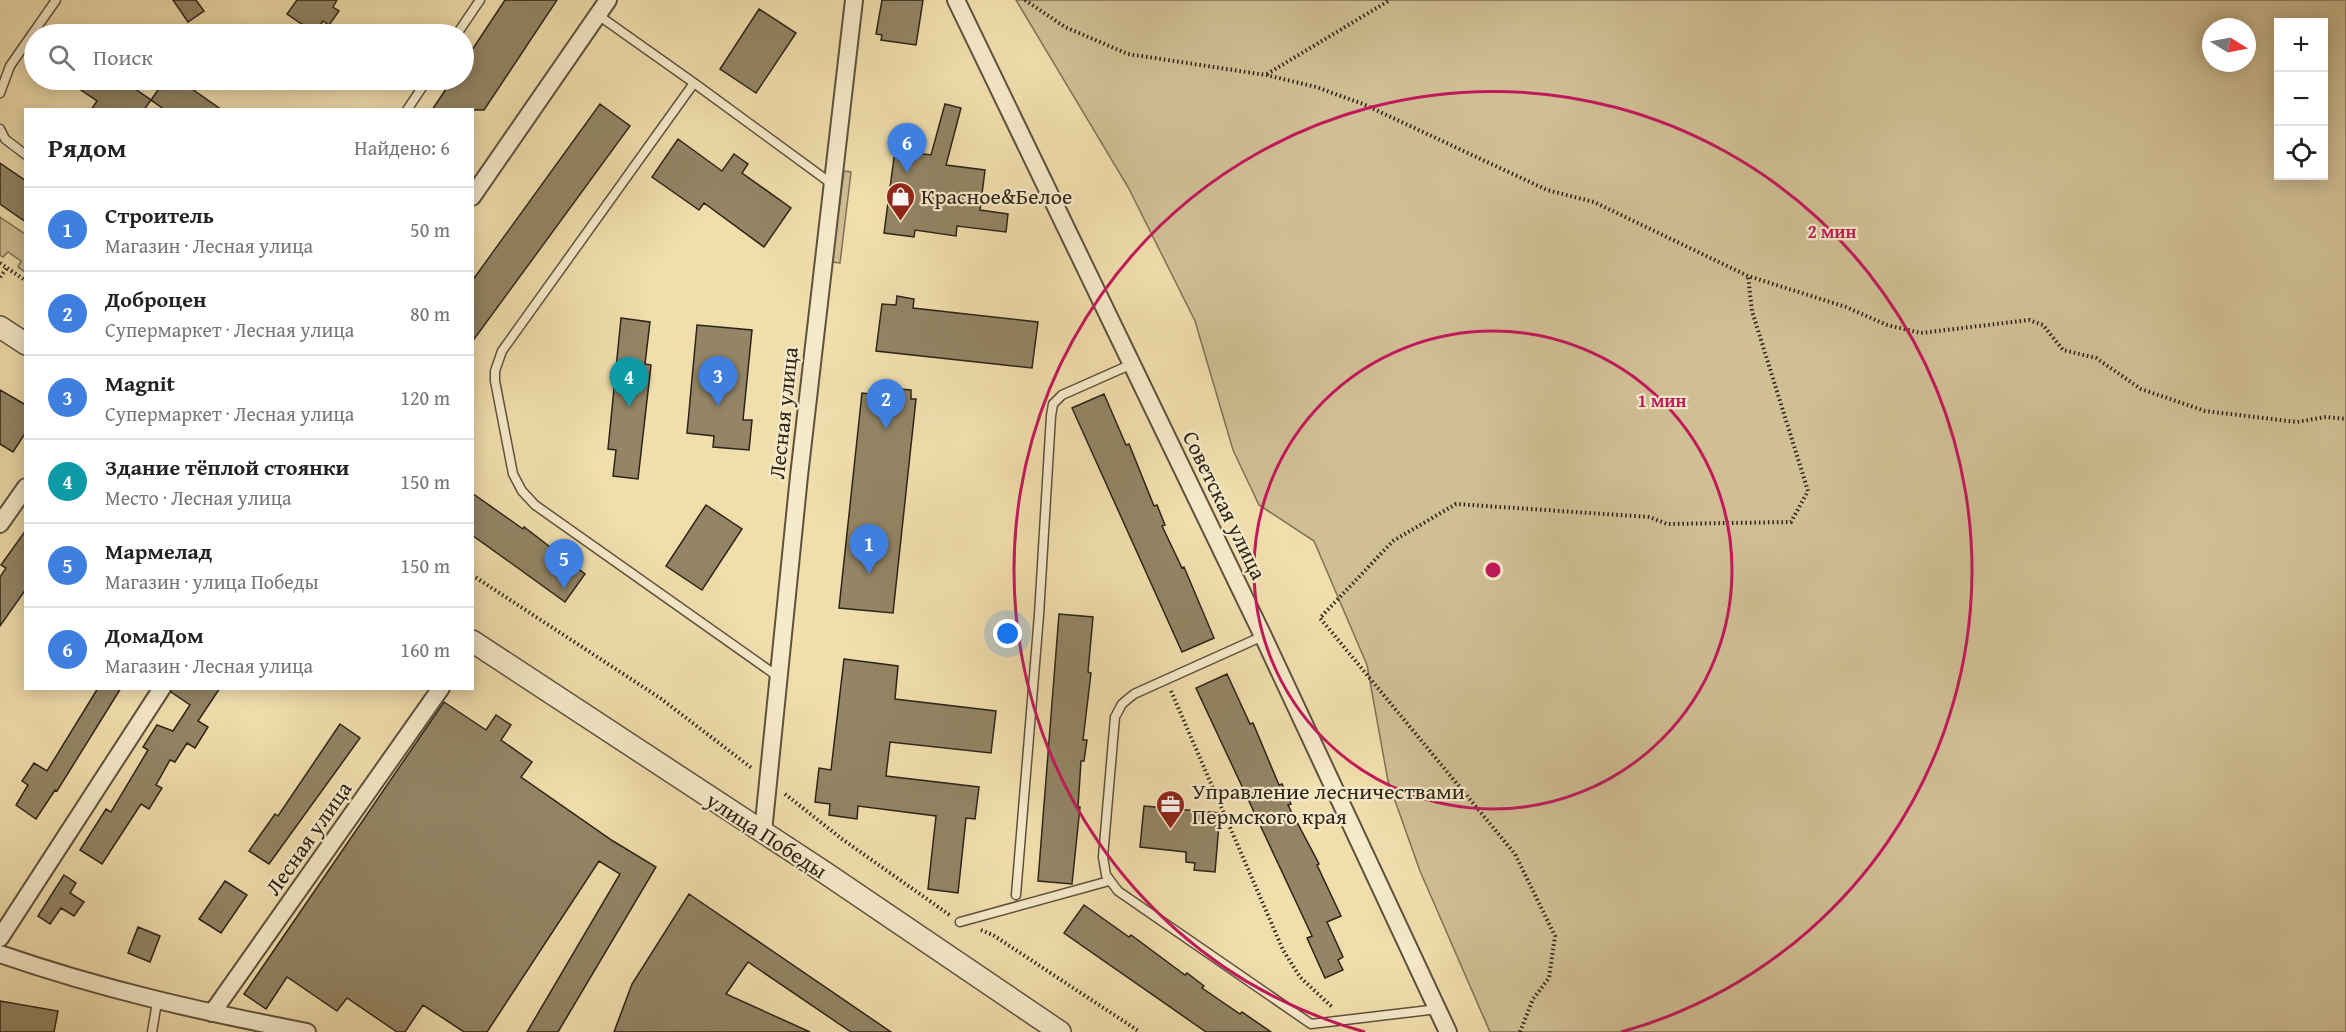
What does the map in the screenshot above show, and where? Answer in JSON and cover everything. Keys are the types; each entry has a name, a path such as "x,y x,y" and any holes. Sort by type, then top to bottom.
{"street":[{"path":"474,193 608,0"},
{"name":"Лесная улица","path":"763,832 770,782 798,476 854,0"},
{"name":"Советская улица","path":"956,0 1263,636 1448,1032"},
{"path":"0,327 24,343"},
{"path":"0,524 24,489"},
{"name":"улица Победы","path":"474,643 763,832 1060,1032"},
{"path":"0,938 161,690"},
{"name":"Лесная улица","path":"212,1013 440,690"},
{"path":"0,954 157,1002 307,1032"}],"lane":[{"path":"39,24 56,0"},
{"path":"464,24 480,0"},
{"path":"598,15 833,184"},
{"path":"0,93 10,66 24,46"},
{"path":"694,83 502,351 495,371 496,392 513,474 522,491 535,505 780,678"},
{"path":"408,108 420,90"},
{"path":"0,129 5,139 24,153"},
{"path":"1016,895 1039,615 1053,404 1062,395 1132,364"},
{"path":"1263,636 1134,694 1122,704 1115,717 1103,857 1109,881 1118,891 1306,1021 1319,1025 1438,1010"},
{"path":"960,922 1109,881"},
{"path":"152,1032 157,1002"}],"path":[{"path":"1025,0 1065,27 1128,54 1266,75 1316,87 1363,104 1547,190 1594,202 1748,276 1846,307 1887,325 1920,333 2030,320 2043,325 2063,350 2096,358 2141,389 2205,411 2297,422 2326,417 2346,419"},
{"path":"1266,75 1390,0"},
{"path":"0,263 24,280"},
{"path":"0,278 7,268"},
{"path":"1520,1032 1533,999 1549,978 1555,936 1515,854 1320,618 1393,542 1456,504 1649,517 1667,524 1791,522 1808,491 1752,311 1748,276"},
{"path":"474,576 660,698 842,839 960,922 993,935 1140,1032"},
{"path":"1166,679 1287,957 1300,976 1346,1020"}],"shaded area":[{"path":"1016,0 2346,0 2346,1032 1490,1032 1420,871 1388,781 1367,665 1314,541 1259,505 1233,450 1195,321 1128,187"},
{"path":"844,171 851,172 840,263 832,262"},
{"path":"0,217 24,233 24,271 18,267 21,261 8,252 3,257 0,255"}],"building":[{"path":"173,0 196,0 204,11 188,22"},
{"path":"297,0 337,0 333,7 339,11 330,24 323,21 321,24 302,24 287,14"},
{"path":"505,0 557,0 484,110 433,108 445,90 474,90 474,47"},
{"path":"882,0 923,0 916,45 881,40 882,35 876,34"},
{"path":"759,9 796,33 756,93 720,69"},
{"path":"81,90 136,90 151,100 145,108 92,108 97,101"},
{"path":"158,90 193,90 219,108 162,108 151,100"},
{"path":"600,104 630,126 474,339 474,278"},
{"path":"945,104 961,108 946,165 985,170 980,210 1008,214 1006,232 957,226 956,236 915,230 914,237 884,233 895,150 931,155"},
{"path":"678,139 722,171 734,154 748,164 742,173 791,208 764,247 704,203 699,210 652,177"},
{"path":"0,163 24,180 24,221 0,204"},
{"path":"897,296 914,299 913,308 1038,322 1032,368 876,351 882,304 896,305"},
{"path":"621,318 650,322 645,364 651,365 638,479 613,476 616,450 608,449"},
{"path":"697,325 752,330 743,420 752,420 749,450 713,447 714,436 687,433"},
{"path":"888,388 911,390 911,399 916,399 893,613 839,608 862,393 887,396"},
{"path":"0,390 24,404 24,435 13,452 0,444"},
{"path":"1104,394 1126,445 1129,444 1154,506 1157,505 1165,525 1162,526 1182,568 1184,567 1214,638 1182,652 1072,408"},
{"path":"474,494 523,529 524,527 585,574 565,602 474,536"},
{"path":"706,505 742,529 702,590 666,566"},
{"path":"24,533 24,592 0,626 0,577 6,568 1,565"},
{"path":"1059,614 1093,617 1088,672 1091,673 1083,740 1087,740 1084,761 1081,761 1078,807 1080,807 1072,884 1038,881"},
{"path":"844,659 898,666 895,699 996,711 991,753 890,742 886,776 979,787 975,819 966,818 958,893 928,889 936,816 858,806 857,819 829,815 830,804 815,802 819,768 831,770"},
{"path":"1227,674 1250,724 1253,723 1279,785 1282,784 1291,804 1288,805 1319,864 1317,865 1341,916 1327,922 1343,957 1338,960 1343,970 1325,978 1307,938 1312,936 1196,688"},
{"path":"97,690 120,690 57,791 55,790 36,819 16,805 28,785 22,781 34,763 47,771"},
{"path":"172,690 219,690 198,721 208,727 195,748 187,743 175,762 170,760 156,785 162,788 149,809 141,804 102,864 80,850 106,809 111,812 148,750 143,747 157,725 173,731 190,705 171,692"},
{"path":"444,702 486,730 496,715 511,725 501,740 532,762 521,777 613,841 656,867 558,1032 527,1032 620,874 599,861 487,1032 464,1032 423,1005 405,1032 397,1032 347,998 337,1011 287,977 266,1009 244,994"},
{"path":"340,724 360,738 269,864 249,851 275,814 278,816"},
{"path":"1144,806 1220,813 1215,872 1194,870 1195,863 1186,862 1186,852 1140,847"},
{"path":"64,875 76,883 70,893 84,902 74,916 61,908 50,924 38,916"},
{"path":"225,881 247,895 221,933 199,919"},
{"path":"689,894 891,1032 851,1032 748,962 726,994 810,1032 614,1032 632,984"},
{"path":"1084,905 1129,937 1131,935 1185,975 1187,973 1204,986 1202,988 1240,1014 1242,1012 1271,1032 1206,1032 1064,933"},
{"path":"138,927 160,936 150,962 128,953"},
{"path":"0,1001 58,1011 54,1032 0,1032"}],"place":[{"name":"ДомаДом","path":"907,173"},
{"name":"Красное&Белое","path":"900,222"},
{"name":"Magnit","path":"718,406"},
{"name":"Здание тёплой стоянки","path":"629,407"},
{"name":"Доброцен","path":"886,429"},
{"name":"Строитель","path":"869,574"},
{"name":"Мармелад","path":"564,589"},
{"name":"Управление лесничествами Пермского края","path":"1171,830"}]}
